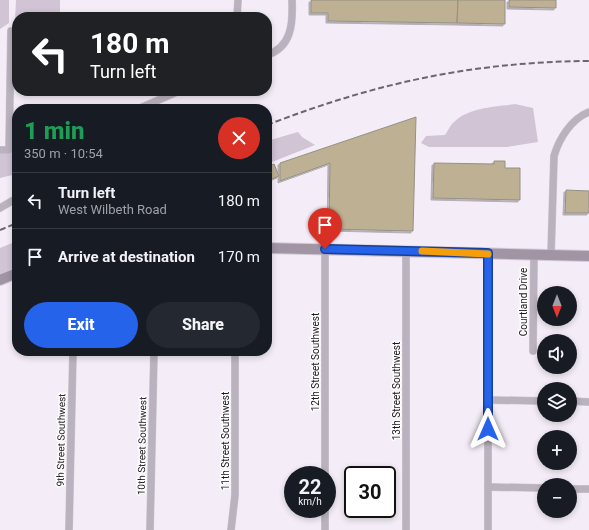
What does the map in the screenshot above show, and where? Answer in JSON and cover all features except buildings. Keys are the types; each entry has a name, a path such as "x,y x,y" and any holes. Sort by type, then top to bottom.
{"main road":[{"path":"272,248 589,256"},
{"path":"0,280 12,275"}],"street":[{"path":"237,12 238,0"},
{"path":"272,53 279,50 288,40 292,20 292,0"},
{"path":"0,150 8,150 11,31"},
{"path":"149,104 168,96"},
{"path":"551,255 554,156 558,143 567,129 589,112"},
{"path":"0,208 12,201"},
{"name":"12th Street Southwest","path":"325,249 325,466"},
{"name":"13th Street Southwest","path":"406,251 406,530"},
{"path":"488,253 488,530"},
{"name":"Courtland Drive","path":"533,350 534,254"},
{"name":"9th Street Southwest","path":"69,530 73,356"},
{"name":"10th Street Southwest","path":"150,530 154,356"},
{"name":"11th Street Southwest","path":"231,530 235,495 235,356"},
{"path":"488,400 537,401"},
{"path":"577,401 589,402"},
{"path":"488,487 537,488"},
{"path":"577,489 589,489"},
{"path":"324,530 325,518"}],"shaded area":[{"path":"0,0 9,0 9,23 0,29"},
{"path":"16,0 60,0 60,12 15,12"},
{"path":"515,104 533,108 538,142 507,147 429,147 421,143 426,136 445,135 453,123 467,113 483,108"},
{"path":"298,132 302,137 315,145 272,162 272,140"},
{"path":"0,153 12,153 12,175 0,178"},
{"path":"12,243 12,272 0,277 0,248"}],"railway":[{"path":"272,123 347,97 425,78 505,66 546,62 589,61"},
{"path":"0,230 12,225"}],"slow traffic":[{"path":"422,251 488,254"}],"route":[{"path":"325,249 488,253 488,429"}]}
